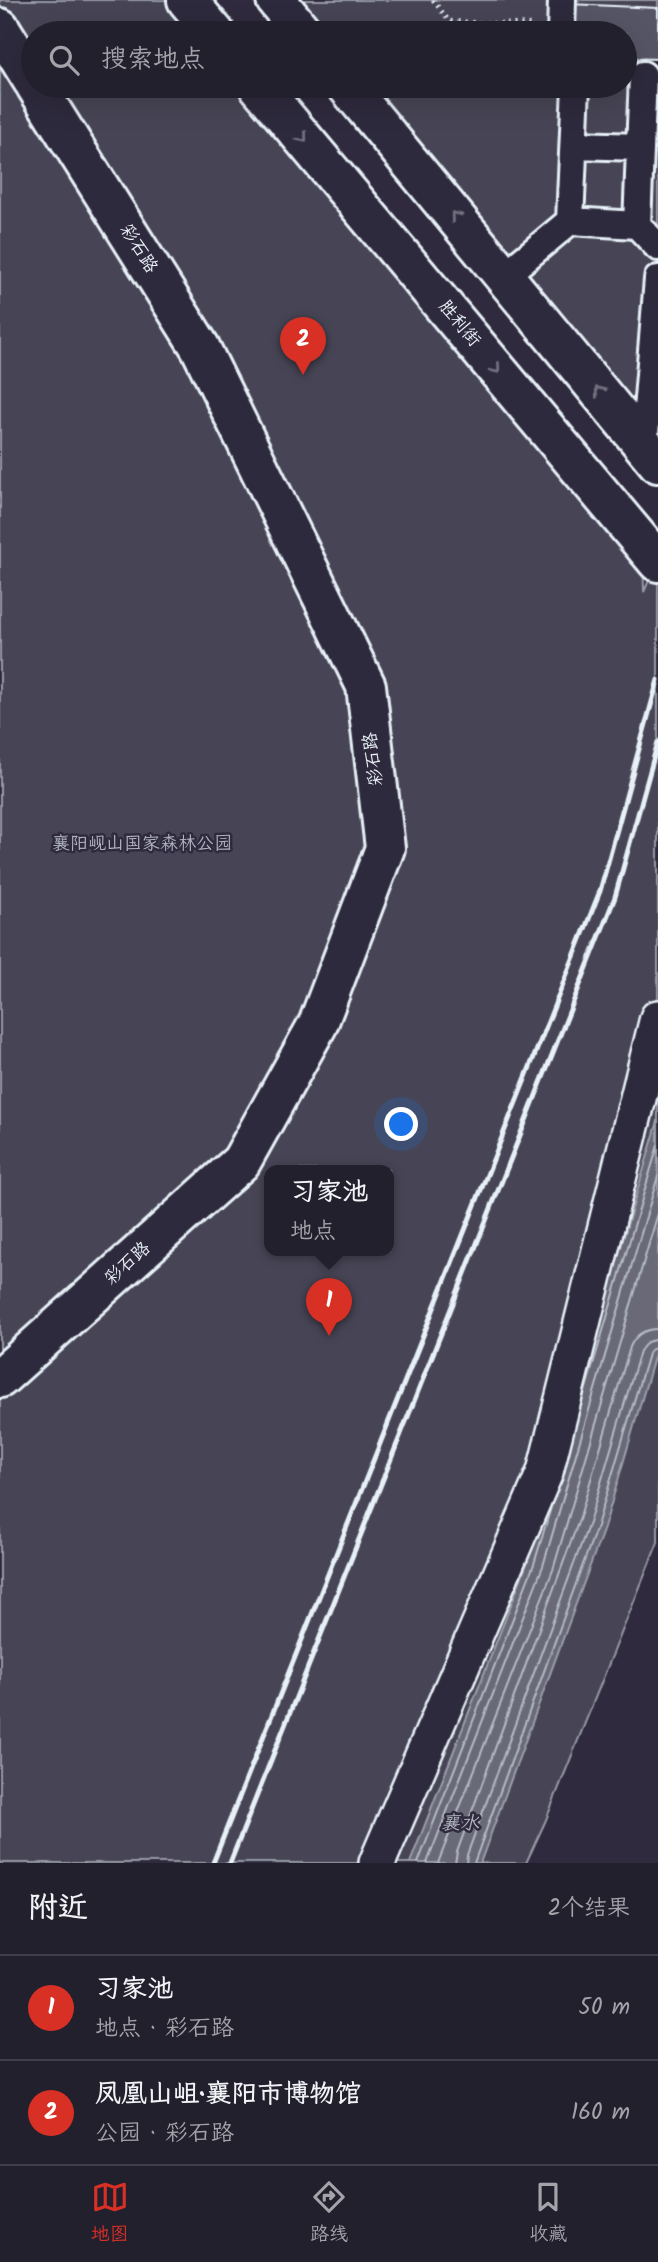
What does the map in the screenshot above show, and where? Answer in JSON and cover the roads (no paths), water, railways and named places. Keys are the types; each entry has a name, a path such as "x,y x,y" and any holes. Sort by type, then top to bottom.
{"main road":[{"path":"187,0 205,21"},
{"path":"276,0 293,21"},
{"path":"0,28 21,62"},
{"name":"彩石路","path":"0,1378 241,1162 318,1024 385,848 366,686 200,346 44,98"},
{"name":"胜利街","path":"269,98 658,562"},
{"path":"357,98 651,455"}],"street":[{"path":"561,21 562,0"},
{"path":"637,225 642,75"},
{"path":"570,221 576,98"},
{"path":"574,145 640,147"},
{"path":"504,276 570,221 637,225 658,247"},
{"path":"651,455 658,279"},
{"path":"377,1863 545,1472 658,1018"}],"water":[{"name":"襄水","path":"658,1121 658,1344 604,1528 480,1863 410,1863 528,1561"}],"railway":[{"path":"213,1863 600,891 658,680"},
{"path":"230,1863 615,897 658,742"}],"place":[{"name":"凤凰山岨·襄阳市博物馆","path":"303,375"},
{"name":"习家池","path":"329,1336"}],"park label":[{"name":"襄阳岘山国家森林公园","path":"142,844"}]}
